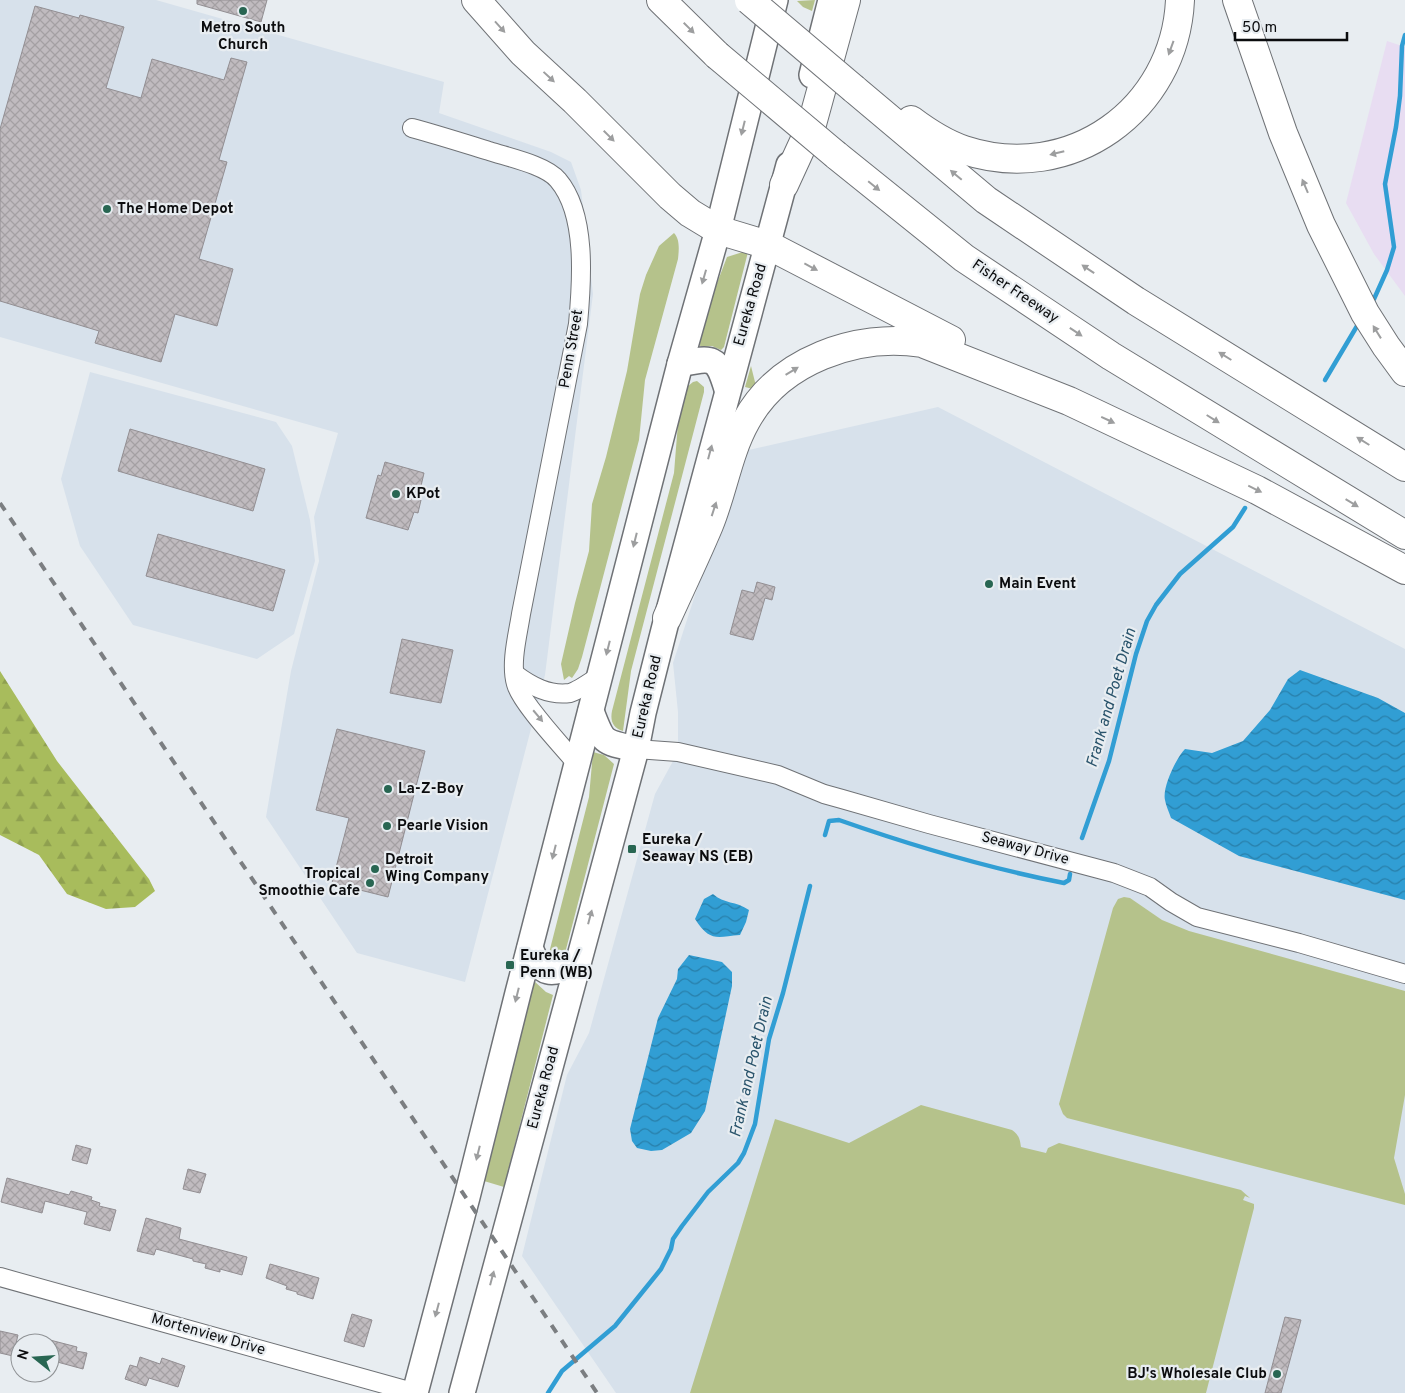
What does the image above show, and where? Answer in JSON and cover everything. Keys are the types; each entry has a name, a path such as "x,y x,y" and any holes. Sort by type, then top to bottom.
{"highway":[{"path":"476,0 523,53 575,101 670,196 690,213 718,230 768,245 1069,401 1257,490 1405,570"},
{"name":"Fisher Freeway","path":"661,0 717,55 836,155 972,263 1111,356 1405,535"},
{"path":"749,0 986,200 1136,301 1405,467"},
{"path":"784,184 812,124 846,0"},
{"path":"854,89 873,92 926,131 964,150 995,157 1023,158 1053,155 1091,141 1113,128 1144,98 1156,81 1171,49 1180,0"},
{"path":"1237,0 1283,133 1321,225 1365,313 1405,372"},
{"path":"667,618 709,524 734,447 746,420 763,397 780,379 799,367 841,348 904,340 940,348 1069,401"}],"main road":[{"path":"415,1393 680,364 718,230 775,0"},
{"name":"Eureka Road","path":"462,1393 636,749 667,618 727,389 768,245 831,0"},
{"path":"680,364 709,360 720,368 727,389"},
{"path":"591,711 600,735 610,744 636,749"},
{"path":"530,948 536,963 546,971 560,971 578,964"}],"street":[{"name":"Penn Street","path":"412,128 535,166 557,179 572,201 581,261 581,299 578,324 520,614 514,659 516,684 527,704 577,764"},
{"path":"515,674 532,686 550,692 571,693 601,675"},
{"name":"Seaway Drive","path":"636,749 678,752 762,770 842,799 1126,876 1150,887 1197,917 1299,943 1405,974"},
{"name":"Mortenview Drive","path":"0,1277 415,1393"}],"shaded area":[{"path":"0,0 156,0 444,82 439,113 551,152 571,162 581,190 593,294 545,675 465,982 357,953 266,817 291,671 319,561 314,517 338,433 0,337"},
{"path":"1387,41 1405,47 1405,296 1374,254 1346,203"},
{"path":"90,372 276,422 292,446 310,520 315,561 294,634 257,659 133,625 80,546 61,479"},
{"path":"938,407 1405,649 1405,1393 616,1393 522,1256 567,1075 589,1033 655,794 678,752 678,712 673,663 709,552 718,543 740,452"}],"green space":[{"path":"815,0 812,11 803,7 797,1"},
{"path":"674,233 678,241 678,259 645,380 639,440 582,657 578,669 572,678 569,676 564,680 561,664 589,551 592,504 606,457 627,371 640,294 659,246"},
{"path":"748,252 724,347 721,350 712,346 702,347 699,345 699,342 711,299 727,257"},
{"path":"751,366 757,390 745,387"},
{"path":"697,381 704,387 704,392 631,671 623,731 613,724 611,718 612,711 674,473 678,423 687,387"},
{"path":"0,671 57,761 149,879 155,891 135,907 106,909 67,894 39,855 0,835"},
{"path":"593,752 604,755 614,764 564,957 552,960 549,953 589,797"},
{"path":"1130,898 1162,920 1189,931 1405,991 1405,1095 1394,1158 1405,1194 1405,1205 1067,1118 1063,1114 1059,1104 1113,908 1118,899"},
{"path":"534,981 546,992 553,995 504,1187 484,1181"},
{"path":"921,1105 1012,1130 1019,1137 1021,1147 1046,1153 1048,1148 1059,1143 1241,1190 1250,1198 1245,1196 1243,1200 1254,1204 1254,1208 1206,1393 690,1393 775,1119 849,1143"}],"water":[{"path":"1300,670 1378,698 1405,713 1405,900 1239,856 1171,818 1165,800 1166,788 1181,753 1185,749 1212,753 1243,741 1270,710 1288,679"},
{"path":"713,894 749,910 740,935 719,937 710,935 695,919 704,899"},
{"path":"689,955 722,962 732,972 732,986 705,1111 691,1133 662,1150 651,1151 637,1148 632,1141 630,1129 658,1018 677,979 678,969"}],"building":[{"name":"Metro South Church","path":"197,0 267,0 261,22 197,4"},
{"name":"The Home Depot","path":"35,6 79,18 80,15 124,27 106,88 141,98 152,59 224,80 231,58 247,62 219,160 227,162 199,259 233,269 217,326 175,314 161,362 95,343 99,331 0,301 0,129"},
{"path":"130,429 265,469 253,511 118,471"},
{"name":"KPot","path":"385,462 424,473 418,499 421,500 418,513 414,512 408,530 366,518 378,475 381,476"},
{"path":"158,534 285,570 273,611 146,576"},
{"path":"757,582 775,587 772,600 765,598 753,640 730,634 742,590 754,593"},
{"path":"402,639 453,650 441,703 390,693"},
{"path":"337,729 425,751 388,897 332,883 349,818 316,810"},
{"path":"76,1145 91,1149 87,1164 72,1160"},
{"path":"188,1169 206,1174 200,1193 183,1189"},
{"path":"7,1178 69,1195 71,1191 92,1197 91,1200 100,1203 99,1206 116,1210 110,1231 84,1224 87,1212 45,1201 42,1213 1,1202"},
{"path":"146,1218 181,1228 179,1239 247,1257 242,1275 220,1269 220,1272 205,1268 206,1264 156,1249 154,1255 137,1251"},
{"path":"270,1264 319,1278 313,1299 297,1294 297,1292 286,1289 287,1286 266,1278"},
{"path":"352,1314 372,1320 364,1347 344,1341"},
{"path":"1285,1317 1301,1320 1281,1393 1265,1393"},
{"path":"0,1331 10,1333 10,1355 0,1353"},
{"path":"60,1343 77,1347 76,1351 87,1353 83,1369 60,1363"},
{"path":"140,1357 160,1364 162,1358 185,1366 178,1387 149,1378 146,1386 125,1379 130,1365 137,1367"}],"waterway":[{"name":"Frank and Poet Drain","path":"1374,299 1387,270 1394,247 1385,184 1396,127 1400,96 1402,46 1405,35"},
{"name":"Frank and Poet Drain","path":"1325,380 1357,326"},
{"name":"Frank and Poet Drain","path":"1082,838 1109,761 1136,654 1147,621 1156,605 1180,574 1233,527 1245,508"},
{"name":"Frank and Poet Drain","path":"825,835 829,821 839,820 895,839 1007,870 1064,883 1069,880 1070,874"},
{"name":"Frank and Poet Drain","path":"548,1393 562,1371 615,1326 661,1269 671,1249 673,1239 682,1226 708,1192 738,1163 744,1153 755,1124 769,1039 783,993 810,886"}],"railway":[{"path":"0,503 597,1393"}],"place":[{"name":"Metro South Church","path":"243,11"},
{"name":"The Home Depot","path":"107,209"},
{"name":"KPot","path":"396,494"},
{"name":"Main Event","path":"989,584"},
{"name":"La-Z-Boy","path":"388,789"},
{"name":"Pearle Vision","path":"387,826"},
{"name":"Eureka / Seaway NS (EB)","path":"632,849"},
{"name":"Detroit Wing Company","path":"375,869"},
{"name":"Tropical Smoothie Cafe","path":"370,883"},
{"name":"Eureka / Penn (WB)","path":"510,965"},
{"name":"BJ's Wholesale Club","path":"1277,1374"}]}
